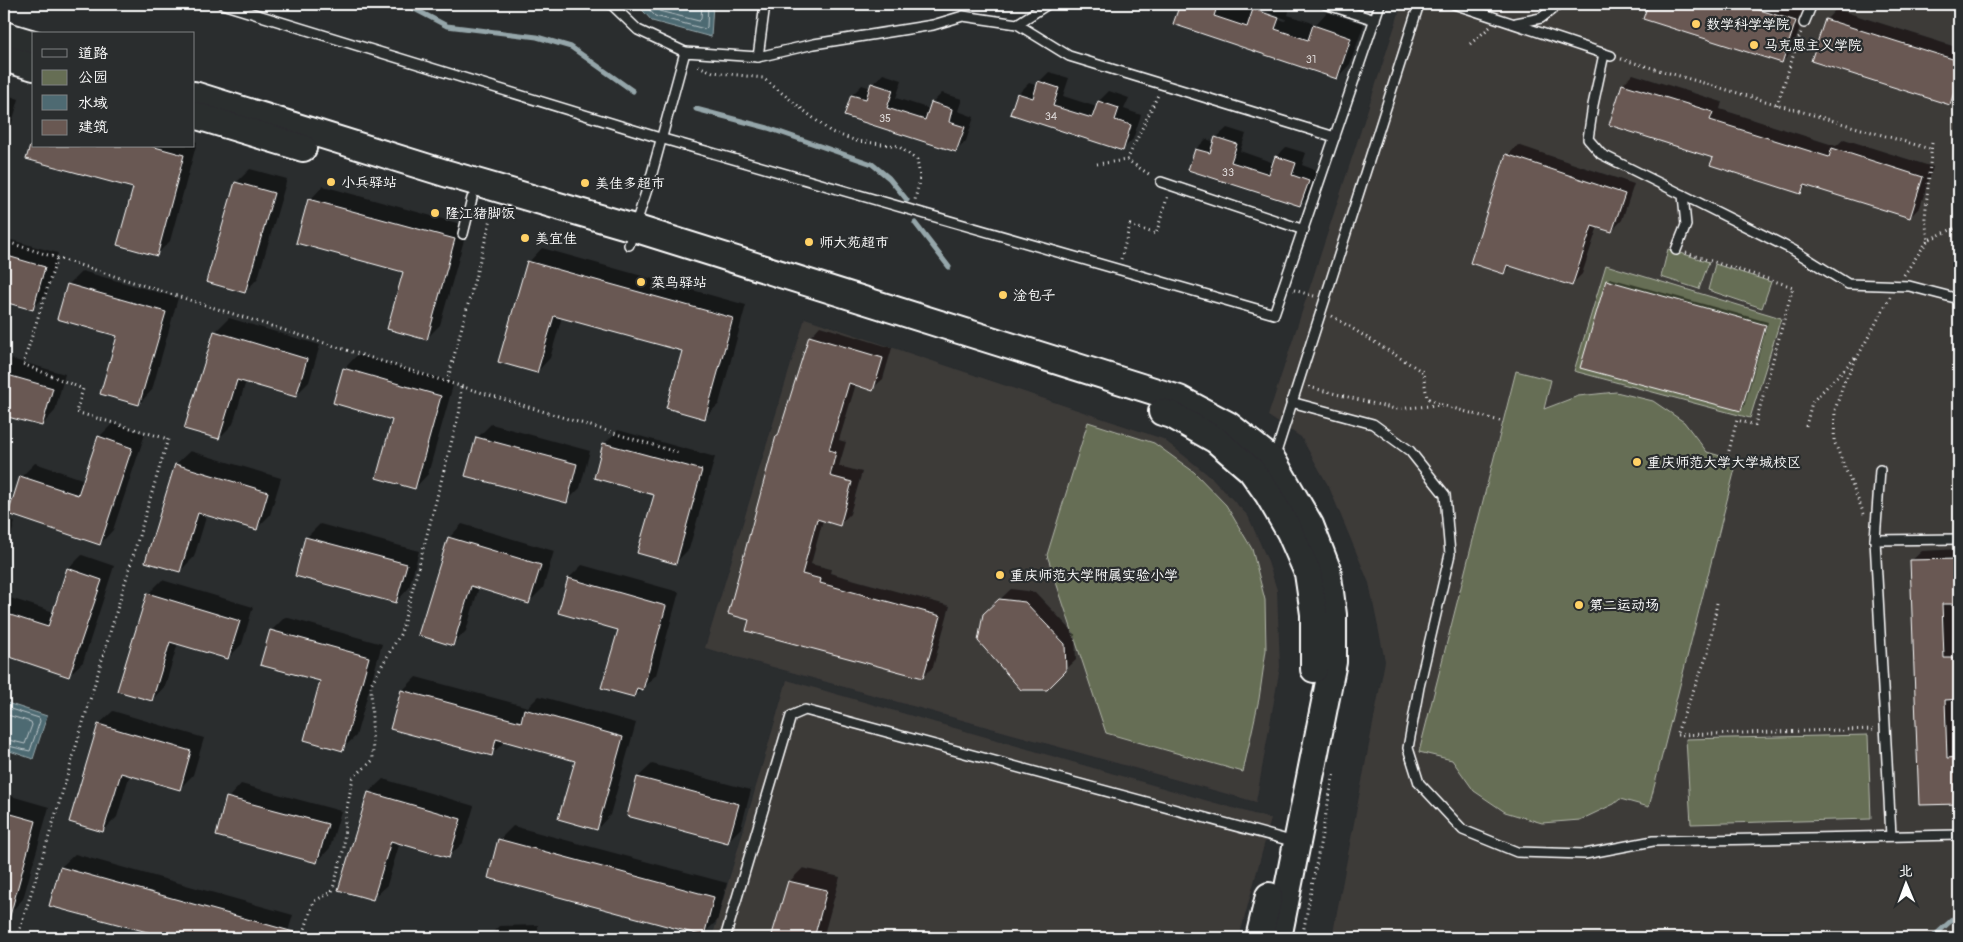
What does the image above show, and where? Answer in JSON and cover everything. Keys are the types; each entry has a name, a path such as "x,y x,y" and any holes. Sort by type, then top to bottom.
{"street":[{"path":"4,35 32,43"},
{"path":"4,58 32,66"},
{"path":"195,95 444,174 1172,415 1216,440 1251,470 1268,494 1290,532 1308,573 1314,614 1315,661 1278,938"},
{"path":"195,115 484,202 631,236 1179,399 1228,425 1273,461 1310,526 1327,569 1333,615 1333,662 1290,841 1260,938"}],"lane":[{"path":"222,4 660,138 1274,314 1380,4"},
{"path":"612,4 638,30 687,52 758,57 814,44 933,25 962,16 1017,24 1069,56 1335,137"},
{"path":"758,57 765,4"},
{"path":"1017,24 1048,4"},
{"path":"1326,4 1375,20"},
{"path":"1273,461 1296,384 1419,4"},
{"path":"1454,4 1608,55 1593,105 1588,139 1601,154 1793,250 1848,284 1909,286 1959,299"},
{"path":"1514,23 1541,18 1559,4"},
{"path":"1804,23 1812,4"},
{"path":"631,236 651,177 660,138 687,52"},
{"path":"1166,183 1304,230"},
{"path":"1676,250 1686,225 1683,195"},
{"path":"463,234 484,202"},
{"path":"1291,402 1373,424 1410,451 1445,495 1450,554 1419,687 1408,748 1419,783 1463,830 1517,852 1585,854 1653,841 1959,835"},
{"path":"1880,470 1875,540 1891,836"},
{"path":"1875,540 1959,539"},
{"path":"725,938 791,716 805,710 1290,841"}],"path":[{"path":"1470,44 1500,18"},
{"path":"1777,105 1804,23"},
{"path":"687,52 690,63 713,72 763,78 831,132 857,141 898,146 917,160 920,176 913,210"},
{"path":"1608,55 1930,150"},
{"path":"1127,160 1162,84"},
{"path":"1928,240 1924,218 1932,143"},
{"path":"1097,164 1127,160 1166,183 1156,234 1130,225 1119,269"},
{"path":"447,382 484,202"},
{"path":"1875,540 1834,441 1835,410 1844,382 1897,285 1928,240 1955,228 1959,232"},
{"path":"4,241 447,382 679,453"},
{"path":"1676,250 1793,287 1755,424 1737,420 1727,458"},
{"path":"16,938 57,811 168,438 76,412 83,389 23,364 57,258"},
{"path":"1284,287 1324,299 1332,316 1422,372 1428,398 1442,406 1503,422"},
{"path":"1806,426 1812,402 1861,352"},
{"path":"1296,384 1395,409 1442,406"},
{"path":"302,938 314,901 332,892 344,848 345,817 353,778 373,760 371,684 401,633 460,410 461,386"},
{"path":"1717,603 1708,653 1676,735 1885,729"},
{"path":"1302,938 1335,769"}],"shaded area":[{"name":"重庆师范大学大学城校区","path":"1402,4 1959,4 1959,938 1332,938 1385,661 1369,583 1329,487 1301,437 1268,416"},
{"name":"重庆师范大学附属实验小学","path":"805,318 1163,439 1212,478 1248,516 1267,559 1277,590 1280,667 1256,802 705,648"},
{"path":"787,680 1271,819 1239,938 712,938"}],"green space":[{"path":"1668,249 1709,262 1699,289 1661,277"},
{"path":"1715,264 1771,282 1762,308 1708,290"},
{"path":"1606,265 1781,318 1750,418 1574,371"},
{"path":"1516,371 1551,380 1544,409 1578,396 1616,392 1653,401 1684,422 1707,452 1737,461 1649,807 1620,799 1614,804 1580,820 1542,823 1505,812 1474,791 1452,760 1419,752"},
{"path":"1088,422 1154,443 1194,472 1226,505 1252,549 1265,600 1266,650 1259,699 1243,772 1106,733 1047,555"},
{"path":"1868,735 1871,819 1691,824 1686,739"}],"water":[{"path":"637,4 713,4 711,37 652,21"},
{"path":"4,702 47,716 33,759 4,749"}],"building":[{"path":"1180,4 1218,4 1214,16 1247,27 1253,9 1279,18 1275,29 1308,40 1313,25 1351,38 1337,79 1173,24"},
{"path":"1648,4 1740,4 1796,21 1782,63 1643,19"},
{"path":"1825,19 1959,61 1959,76 1950,105 1811,61"},
{"path":"1038,81 1059,88 1053,106 1092,118 1098,101 1119,108 1115,120 1131,125 1123,151 1010,114 1017,93 1033,98"},
{"path":"871,83 893,90 887,108 925,120 931,102 952,109 949,122 965,127 956,152 844,116 851,95 866,99"},
{"path":"1622,84 1713,112 1710,120 1829,157 1832,148 1923,177 1910,218 1804,185 1801,194 1710,165 1713,158 1609,125"},
{"path":"1215,137 1237,144 1231,162 1269,174 1275,156 1296,163 1292,175 1309,181 1300,206 1188,170 1195,149 1210,153"},
{"path":"30,146 32,148 158,148 184,155 157,256 117,245 133,188 26,159"},
{"path":"1506,154 1625,194 1612,232 1592,226 1572,286 1507,265 1504,274 1470,263"},
{"path":"235,182 274,193 245,293 206,282"},
{"path":"308,199 455,239 427,340 387,329 403,272 296,243"},
{"path":"4,255 45,267 33,310 4,302"},
{"path":"527,261 733,318 705,419 666,408 682,351 554,316 537,373 498,362"},
{"path":"1606,280 1766,325 1741,411 1580,368"},
{"path":"67,284 166,312 139,405 100,394 117,336 57,319"},
{"path":"214,331 307,359 296,397 237,380 219,439 184,429"},
{"path":"809,336 883,358 873,391 849,383 829,450 836,452 830,476 852,482 840,526 817,519 802,574 821,579 820,583 941,616 923,678 746,631 749,620 728,614 776,436 778,436"},
{"path":"343,368 441,396 415,489 376,478 392,420 333,403"},
{"path":"4,374 53,388 42,426 4,416"},
{"path":"98,436 132,448 100,545 8,514 20,476 78,495"},
{"path":"476,437 577,464 567,503 465,476"},
{"path":"603,443 702,470 676,564 637,553 654,495 594,478"},
{"path":"175,464 268,492 257,530 198,513 180,572 145,562"},
{"path":"305,537 407,564 396,603 295,576"},
{"path":"448,537 541,565 529,604 471,586 453,646 418,635"},
{"path":"1959,559 1959,604 1942,604 1944,658 1959,658 1959,699 1945,700 1947,758 1959,757 1959,804 1919,805 1910,560"},
{"path":"67,568 102,580 69,677 4,655 4,613 48,627"},
{"path":"568,578 666,606 643,690 637,688 634,697 601,688 618,630 558,613"},
{"path":"147,593 240,621 228,659 170,642 152,701 117,691"},
{"path":"999,599 1025,602 1065,644 1066,671 1047,690 1021,690 978,641 983,614"},
{"path":"270,630 369,657 343,751 304,740 320,681 260,665"},
{"path":"401,690 521,722 524,709 623,737 597,830 558,819 575,761 496,739 492,756 390,729"},
{"path":"98,724 191,751 180,790 121,773 103,832 69,822"},
{"path":"637,777 739,804 728,843 627,816"},
{"path":"368,792 461,819 449,858 391,841 373,900 338,890"},
{"path":"226,797 328,824 317,863 216,836"},
{"path":"4,812 36,821 8,923 4,922"},
{"path":"498,839 714,897 704,936 488,878"},
{"path":"60,867 301,934 300,938 170,938 49,906"},
{"path":"788,881 827,890 814,938 771,938"}],"waterway":[{"path":"405,4 447,26 537,37 571,47 633,91"},
{"path":"696,109 768,128 872,164 889,178 907,200"},
{"path":"915,223 949,267"},
{"path":"1932,938 1959,916"}],"place":[{"name":"数学科学学院","path":"1696,24"},
{"name":"马克思主义学院","path":"1754,45"},
{"name":"小兵驿站","path":"331,182"},
{"name":"美佳多超市","path":"585,183"},
{"name":"隆江猪脚饭","path":"435,213"},
{"name":"美宜佳","path":"525,238"},
{"name":"师大苑超市","path":"809,242"},
{"name":"菜鸟驿站","path":"641,282"},
{"name":"淦包子","path":"1003,295"},
{"name":"重庆师范大学大学城校区","path":"1637,462"},
{"name":"重庆师范大学附属实验小学","path":"1000,575"},
{"name":"第二运动场","path":"1579,605"}]}
